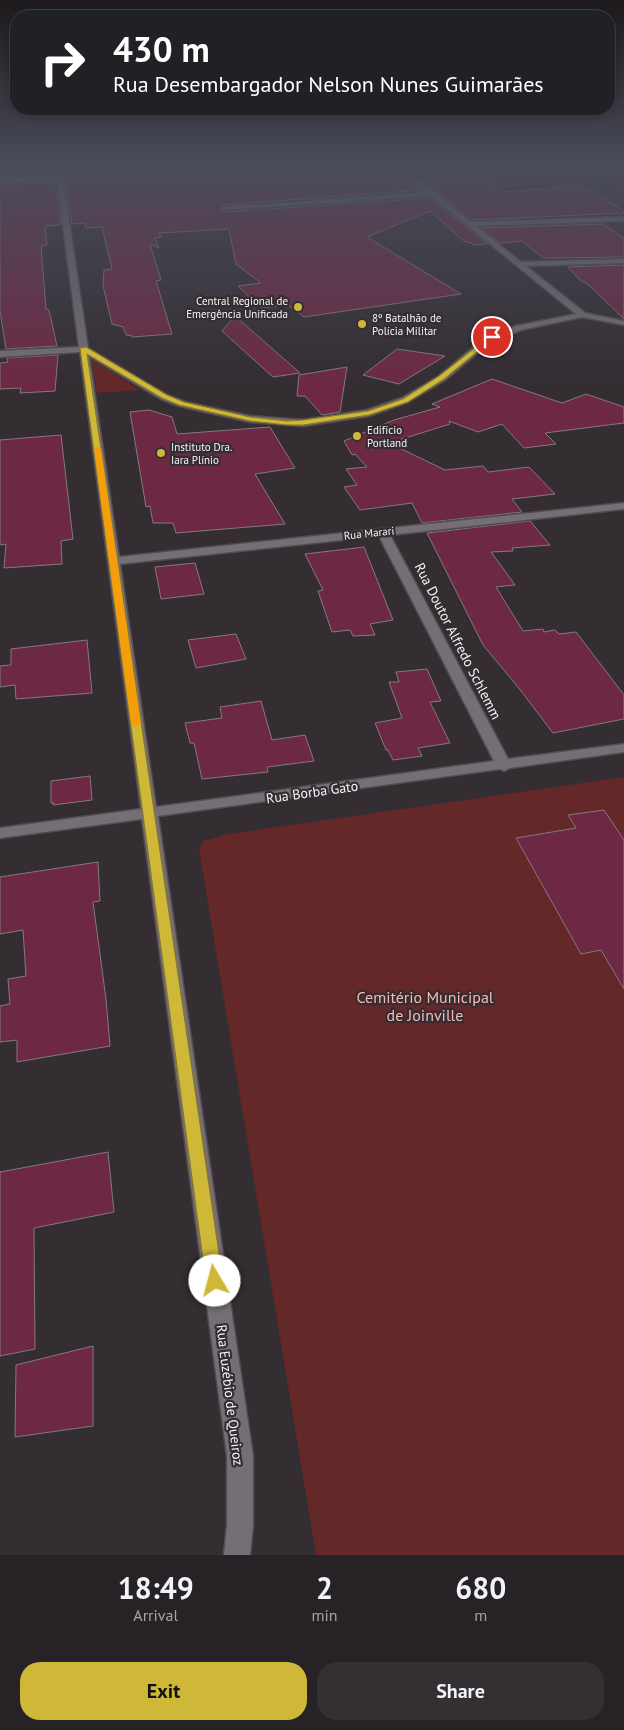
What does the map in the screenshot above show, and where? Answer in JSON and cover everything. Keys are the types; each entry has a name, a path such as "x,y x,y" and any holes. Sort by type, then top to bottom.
{"street":[{"name":"Rua Euzébio de Queiroz","path":"68,239 240,1456 240,1525 237,1555"},
{"path":"487,239 582,315"},
{"path":"519,264 624,261"},
{"path":"0,354 83,348 164,397 182,404 250,419 303,423 369,413 405,400 442,378 492,337 518,328 582,315 624,323"},
{"name":"Rua Marari","path":"114,561 624,506"},
{"name":"Rua Doutor Alfredo Schlemm","path":"383,532 504,766"},
{"name":"Rua Borba Gato","path":"0,833 504,766 624,748"}],"green space":[{"path":"91,359 140,390 97,393"},
{"name":"Cemitério Municipal de Joinville","path":"624,777 624,1555 316,1555 199,849 203,841 228,834"}],"building":[{"path":"0,239 46,239 47,245 41,246 46,309 49,310 57,346 6,349 0,311"},
{"path":"105,239 155,239 159,248 150,244 161,280 156,281 172,334 132,337 131,335 127,336 123,327 112,324 103,286 104,270 112,269"},
{"path":"231,239 370,239 461,294 304,317 288,305 261,308 238,286 261,283 236,264"},
{"path":"461,239 480,239 487,244 476,245"},
{"path":"494,239 624,239 624,257 543,258 522,241 500,243"},
{"path":"624,265 624,319 568,267"},
{"path":"235,316 300,373 273,377 222,331"},
{"path":"397,349 445,356 399,384 363,375"},
{"path":"58,355 55,391 20,393 21,388 0,389 0,363 8,362 7,358"},
{"path":"347,367 340,412 322,415 305,396 297,396 299,375"},
{"path":"492,379 562,403 586,394 624,407 624,423 545,433 556,444 524,448 502,424 478,432 449,421 450,424 389,443 445,470 483,466 488,472 529,467 555,494 512,499 522,512 422,523 412,503 360,510 344,487 357,485 346,469 367,467 355,454 352,455 344,441 394,420 440,407 432,404"},
{"path":"149,410 172,417 177,434 270,427 295,468 255,474 285,524 176,533 173,523 153,523 150,506 146,507 130,412"},
{"path":"61,435 73,539 61,541 62,564 4,568 6,544 0,545 0,440"},
{"path":"530,521 550,545 512,548 513,551 491,552 515,585 496,587 523,631 543,629 544,632 555,630 559,634 576,632 624,695 624,719 553,733 483,645 427,533"},
{"path":"364,547 393,620 370,624 375,635 353,636 350,630 332,632 318,591 323,590 305,554"},
{"path":"195,563 204,594 161,599 155,567"},
{"path":"236,634 246,659 196,668 188,640"},
{"path":"87,640 92,693 16,699 15,685 0,687 0,666 11,665 11,649"},
{"path":"427,669 441,701 430,702 450,743 418,748 422,756 393,760 388,750 386,750 375,723 402,718 389,682 399,682 396,672"},
{"path":"261,701 272,740 305,735 314,761 267,767 268,772 202,779 194,743 190,743 185,723 222,718 220,707"},
{"path":"90,776 92,800 53,805 54,803 51,803 51,781"},
{"path":"604,810 624,840 624,989 601,950 581,954 516,838 576,828 568,815"},
{"path":"98,862 100,901 93,902 106,999 110,1046 17,1062 17,1040 0,1042 0,1006 10,1004 8,979 26,976 23,930 0,934 0,877"},
{"path":"108,1152 114,1212 34,1228 35,1349 0,1356 0,1172"},
{"path":"93,1346 93,1426 15,1437 16,1365"}],"slow traffic":[{"path":"98,449 136,724"}],"place":[{"name":"Central Regional de Emergência Unificada","path":"298,307"},
{"name":"8º Batalhão de Polícia Militar","path":"362,324"},
{"name":"Edifício Portland","path":"357,436"},
{"name":"Instituto Dra. Iara Plínio","path":"161,453"}],"route":[{"path":"215,1281 83,348 164,397 182,404 250,419 303,423 369,413 405,400 442,378 492,337"}]}
